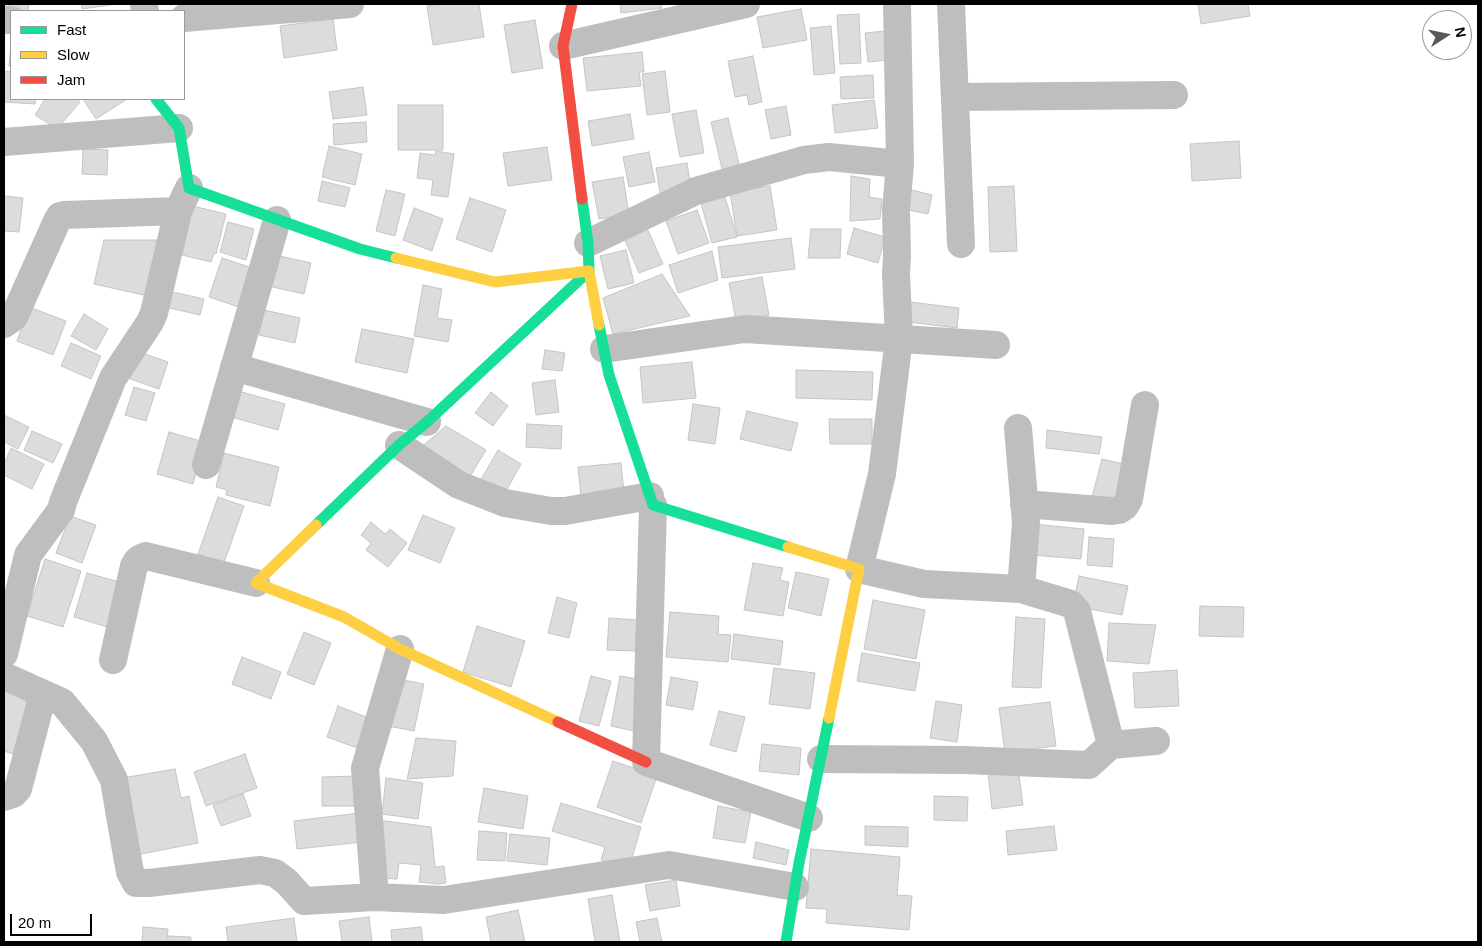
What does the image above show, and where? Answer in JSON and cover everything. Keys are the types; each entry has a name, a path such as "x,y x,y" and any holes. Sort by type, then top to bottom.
{"street":[{"path":"185,18 350,4"},
{"path":"572,4 563,46 588,243 589,271 609,375 652,501 646,762"},
{"path":"563,46 746,4"},
{"path":"786,942 795,887 859,569 882,474 899,338 896,210 900,164 896,4"},
{"path":"951,4 961,244"},
{"path":"955,97 1174,95"},
{"path":"4,654 28,555 61,510 113,378 154,313 184,199 179,128 157,100"},
{"path":"4,142 179,128"},
{"path":"588,243 696,191 804,160 829,157 900,164"},
{"path":"4,324 14,317 60,216 184,199 278,220 360,249 495,282 589,271"},
{"path":"206,465 278,220"},
{"path":"256,583 399,445 427,422 589,271"},
{"path":"604,349 745,329 996,345"},
{"path":"234,367 427,422"},
{"path":"1024,504 1112,510 1118,510 1125,506 1129,499 1145,404"},
{"path":"1018,428 1025,531 1021,589"},
{"path":"399,445 459,485 505,503 551,511 565,511 652,501 859,569 924,584 1021,589 1071,604 1079,618 1111,745"},
{"path":"113,660 134,566 137,561 146,556 256,583 344,617 400,649 646,762 809,818"},
{"path":"375,897 366,768 400,649"},
{"path":"4,676 62,702 94,741 114,780 130,872 136,883 260,870 275,873 287,882 304,900 375,897 444,900 669,866 795,887"},
{"path":"4,797 13,794 18,789 43,694"},
{"path":"821,759 964,760 1090,765 1111,745 1156,741"}],"building":[{"path":"4,4 29,4 28,10 4,10"},
{"path":"81,4 117,4 82,9"},
{"path":"479,4 484,37 433,45 427,6"},
{"path":"620,4 661,4 662,8 621,13"},
{"path":"1198,4 1248,4 1250,16 1201,24"},
{"path":"801,9 807,40 763,48 757,17"},
{"path":"859,14 861,63 840,64 837,15"},
{"path":"333,19 337,50 284,58 280,26"},
{"path":"535,20 543,68 512,73 504,25"},
{"path":"831,26 835,73 814,75 810,28"},
{"path":"885,31 888,60 868,62 865,33"},
{"path":"642,52 644,72 639,72 641,86 587,91 583,58"},
{"path":"753,56 762,102 749,105 747,95 735,97 728,61"},
{"path":"4,71 10,72 10,100 36,100 35,104 4,102"},
{"path":"665,71 670,112 647,115 642,74"},
{"path":"873,75 874,98 841,99 840,77"},
{"path":"363,87 367,115 333,119 329,92"},
{"path":"44,100 78,100 80,102 57,129 35,115"},
{"path":"84,100 125,100 96,119"},
{"path":"874,100 878,128 835,133 832,105"},
{"path":"398,105 443,105 443,150 398,150"},
{"path":"786,106 791,135 771,139 765,110"},
{"path":"696,110 704,153 680,157 672,114"},
{"path":"630,114 634,139 592,146 588,121"},
{"path":"728,118 740,168 723,173 711,122"},
{"path":"366,122 367,142 334,145 333,124"},
{"path":"1239,141 1241,178 1192,181 1190,144"},
{"path":"329,146 362,154 355,185 322,177"},
{"path":"547,147 552,180 508,186 503,153"},
{"path":"83,149 108,150 107,175 82,174"},
{"path":"436,151 454,154 448,197 431,195 433,180 417,178 420,153 435,155"},
{"path":"649,152 655,182 629,187 623,157"},
{"path":"687,163 691,188 660,193 656,168"},
{"path":"851,176 870,179 869,197 882,199 880,219 850,221"},
{"path":"623,177 629,214 599,219 592,182"},
{"path":"322,181 350,188 345,207 318,201"},
{"path":"770,186 777,230 737,236 730,192"},
{"path":"1014,186 1017,251 990,252 988,187"},
{"path":"908,189 932,195 928,214 904,209"},
{"path":"386,190 405,194 395,236 376,231"},
{"path":"4,196 23,198 19,232 4,231"},
{"path":"725,197 737,237 712,243 701,203"},
{"path":"470,198 506,210 492,252 456,239"},
{"path":"193,206 226,214 216,254 214,253 211,262 182,255"},
{"path":"414,208 443,219 432,251 403,240"},
{"path":"697,210 709,243 678,254 666,221"},
{"path":"228,222 254,229 246,260 220,252"},
{"path":"647,228 663,264 639,273 624,238"},
{"path":"854,228 885,237 878,263 847,254"},
{"path":"811,229 841,229 840,258 808,258"},
{"path":"791,238 795,269 722,278 718,247"},
{"path":"104,240 157,240 148,296 94,284"},
{"path":"626,250 634,283 608,289 600,256"},
{"path":"712,251 718,280 678,293 669,265"},
{"path":"271,254 311,263 304,294 264,285"},
{"path":"222,258 261,271 248,310 209,297"},
{"path":"662,274 690,316 613,334 603,298"},
{"path":"762,277 769,315 736,321 729,283"},
{"path":"423,285 442,289 437,318 452,320 448,342 414,336"},
{"path":"168,291 204,299 200,315 165,307"},
{"path":"910,302 959,308 957,328 908,322"},
{"path":"29,307 66,321 53,355 17,341"},
{"path":"264,310 300,318 295,343 259,335"},
{"path":"84,314 108,329 96,350 71,336"},
{"path":"362,329 414,339 407,373 355,362"},
{"path":"71,343 101,356 91,379 61,366"},
{"path":"545,350 565,353 562,371 542,369"},
{"path":"139,352 168,362 159,389 130,379"},
{"path":"692,362 696,398 643,403 640,367"},
{"path":"796,370 873,372 872,400 796,398"},
{"path":"555,380 559,412 536,415 532,383"},
{"path":"134,387 155,393 146,421 125,415"},
{"path":"238,391 285,404 278,430 231,417"},
{"path":"491,392 508,406 493,426 475,413"},
{"path":"693,404 720,408 715,444 688,440"},
{"path":"747,411 798,423 791,451 740,439"},
{"path":"4,415 29,427 18,449 4,442"},
{"path":"829,419 872,419 872,444 830,444"},
{"path":"527,424 562,426 561,449 526,447"},
{"path":"446,426 486,450 466,483 419,449"},
{"path":"1047,430 1102,437 1099,454 1046,448"},
{"path":"32,431 62,444 53,463 24,450"},
{"path":"169,432 204,442 193,484 157,474"},
{"path":"11,448 44,464 32,489 4,475 4,464"},
{"path":"498,450 521,464 503,497 479,483"},
{"path":"224,453 279,467 270,506 226,495 227,490 216,487"},
{"path":"1102,459 1128,465 1118,504 1092,497"},
{"path":"621,463 624,493 581,497 578,467"},
{"path":"218,497 244,506 224,563 198,554"},
{"path":"423,515 455,528 440,563 408,550"},
{"path":"70,516 96,525 82,563 56,553"},
{"path":"371,522 385,534 390,529 407,543 388,567 366,550 371,543 361,535"},
{"path":"1033,524 1084,529 1081,559 1031,555"},
{"path":"1089,537 1114,539 1112,567 1087,565"},
{"path":"45,559 81,571 63,627 27,616"},
{"path":"753,563 783,568 780,580 789,582 783,616 744,610"},
{"path":"796,572 829,579 821,616 788,608"},
{"path":"87,573 123,583 111,628 74,617"},
{"path":"1079,576 1128,586 1122,615 1073,606"},
{"path":"557,597 577,603 569,638 548,633"},
{"path":"873,600 925,610 916,659 864,649"},
{"path":"1200,606 1244,607 1243,637 1199,636"},
{"path":"670,612 719,616 718,634 731,635 728,662 666,657"},
{"path":"1016,617 1045,619 1041,688 1012,687"},
{"path":"609,618 637,620 635,651 607,650"},
{"path":"1109,623 1156,625 1149,664 1107,661"},
{"path":"477,626 525,641 511,687 463,672"},
{"path":"304,632 331,643 314,685 287,674"},
{"path":"734,634 783,641 780,665 731,659"},
{"path":"862,653 920,663 915,691 857,681"},
{"path":"242,657 281,672 271,699 232,684"},
{"path":"774,668 815,673 810,709 769,704"},
{"path":"1177,670 1179,706 1135,708 1133,673"},
{"path":"591,676 611,681 599,726 579,721"},
{"path":"620,676 643,680 634,731 611,726"},
{"path":"671,677 698,682 693,710 666,705"},
{"path":"398,679 424,684 414,731 388,726"},
{"path":"4,689 29,697 13,754 4,751"},
{"path":"936,701 962,705 957,742 930,738"},
{"path":"1050,702 1056,746 1005,752 999,708"},
{"path":"338,706 371,719 360,749 327,737"},
{"path":"719,711 745,717 736,752 710,745"},
{"path":"416,738 456,741 453,776 407,779"},
{"path":"762,744 801,748 799,775 759,771"},
{"path":"245,754 257,788 206,806 194,772"},
{"path":"613,761 657,776 641,823 597,807"},
{"path":"1018,768 1023,805 992,809 988,772"},
{"path":"175,769 181,798 189,796 198,843 136,855 122,778"},
{"path":"357,776 357,806 322,806 322,777"},
{"path":"386,778 423,783 418,819 382,814"},
{"path":"484,788 528,796 523,829 478,822"},
{"path":"243,794 251,816 221,826 213,805"},
{"path":"934,796 968,797 967,821 934,820"},
{"path":"561,803 641,827 629,868 601,860 605,847 552,831"},
{"path":"718,806 751,812 745,843 713,838"},
{"path":"359,813 362,842 297,849 294,821"},
{"path":"378,820 431,827 435,867 444,866 446,883 419,882 421,865 399,863 397,879 379,878"},
{"path":"865,826 908,827 908,847 865,845"},
{"path":"1054,826 1057,850 1008,855 1006,831"},
{"path":"479,831 507,833 505,861 477,860"},
{"path":"510,834 550,838 547,865 507,861"},
{"path":"756,842 789,850 786,865 753,858"},
{"path":"811,849 900,857 897,895 912,896 909,930 826,923 827,909 806,908"},
{"path":"676,880 680,906 650,911 645,885"},
{"path":"612,895 620,942 595,942 588,899"},
{"path":"518,910 525,942 491,942 486,917"},
{"path":"369,917 372,942 342,942 339,921"},
{"path":"294,918 297,942 228,942 226,927"},
{"path":"657,918 662,942 640,942 636,922"},
{"path":"143,927 168,929 167,942 142,942"},
{"path":"421,927 423,942 392,942 391,930"},
{"path":"169,936 191,937 191,942 169,942"}],"traffic: fast":[{"path":"157,100 179,128 189,188 360,249 396,258"},
{"path":"316,525 399,445 427,422 589,271 588,243 582,199"},
{"path":"599,325 609,375 653,505 788,547"},
{"path":"786,942 799,863 829,718"}],"traffic: slow":[{"path":"396,258 495,282 589,271 599,325"},
{"path":"316,525 256,583 344,617 400,649 558,722"},
{"path":"788,547 859,569 829,718"}],"traffic: jam":[{"path":"572,4 563,46 582,199"},
{"path":"558,722 646,762"}]}
